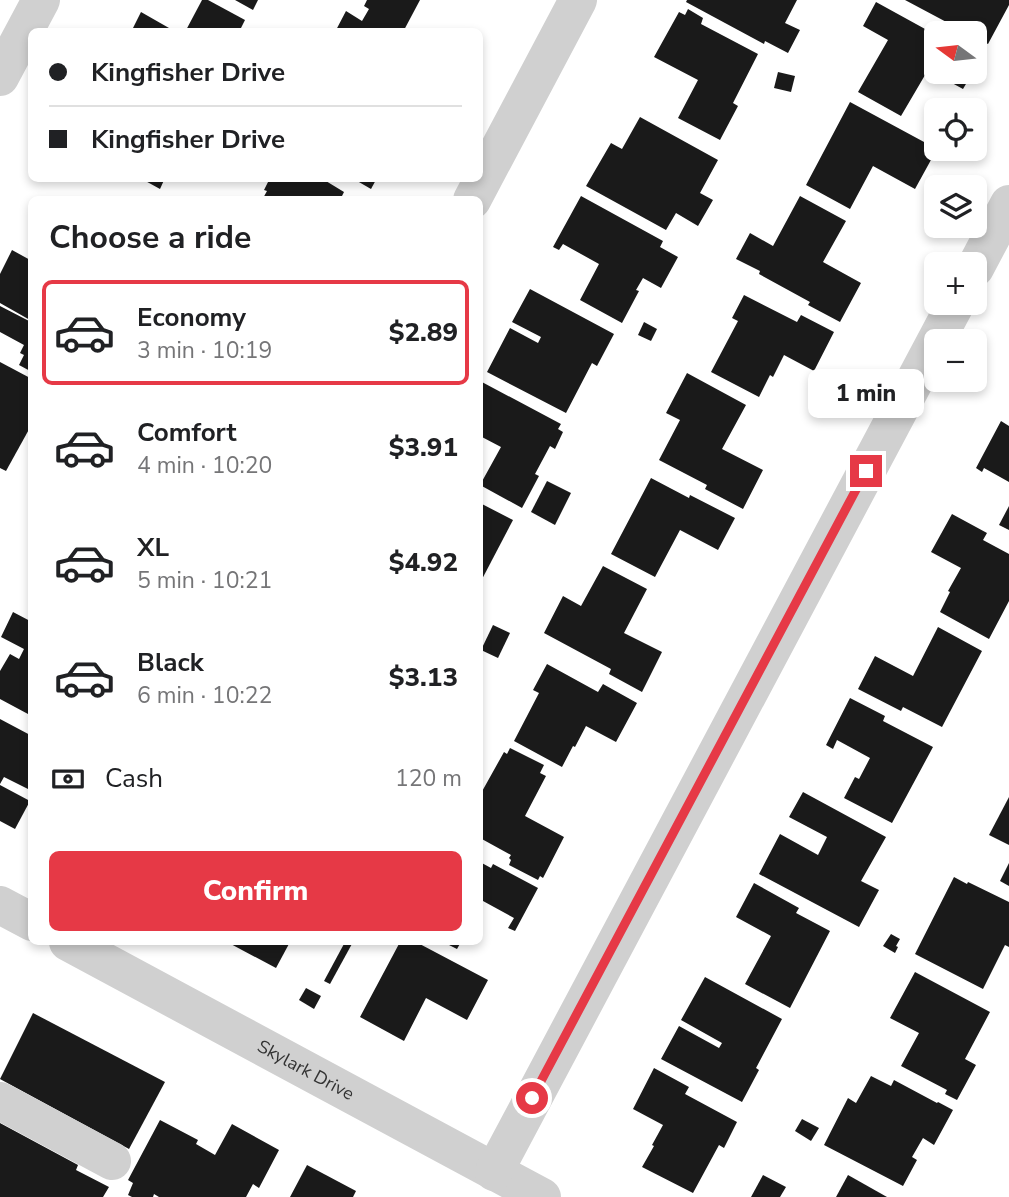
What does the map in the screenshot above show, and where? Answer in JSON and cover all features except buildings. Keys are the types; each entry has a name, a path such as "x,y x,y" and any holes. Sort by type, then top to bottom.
{"street":[{"path":"0,77 41,0"},
{"path":"483,179 579,0"},
{"path":"984,252 1009,204"},
{"path":"494,1172 950,315"},
{"path":"0,905 28,920"},
{"name":"Skylark Drive","path":"78,945 541,1197"},
{"path":"0,1101 112,1161"}],"route":[{"path":"532,1098 866,471"}]}
